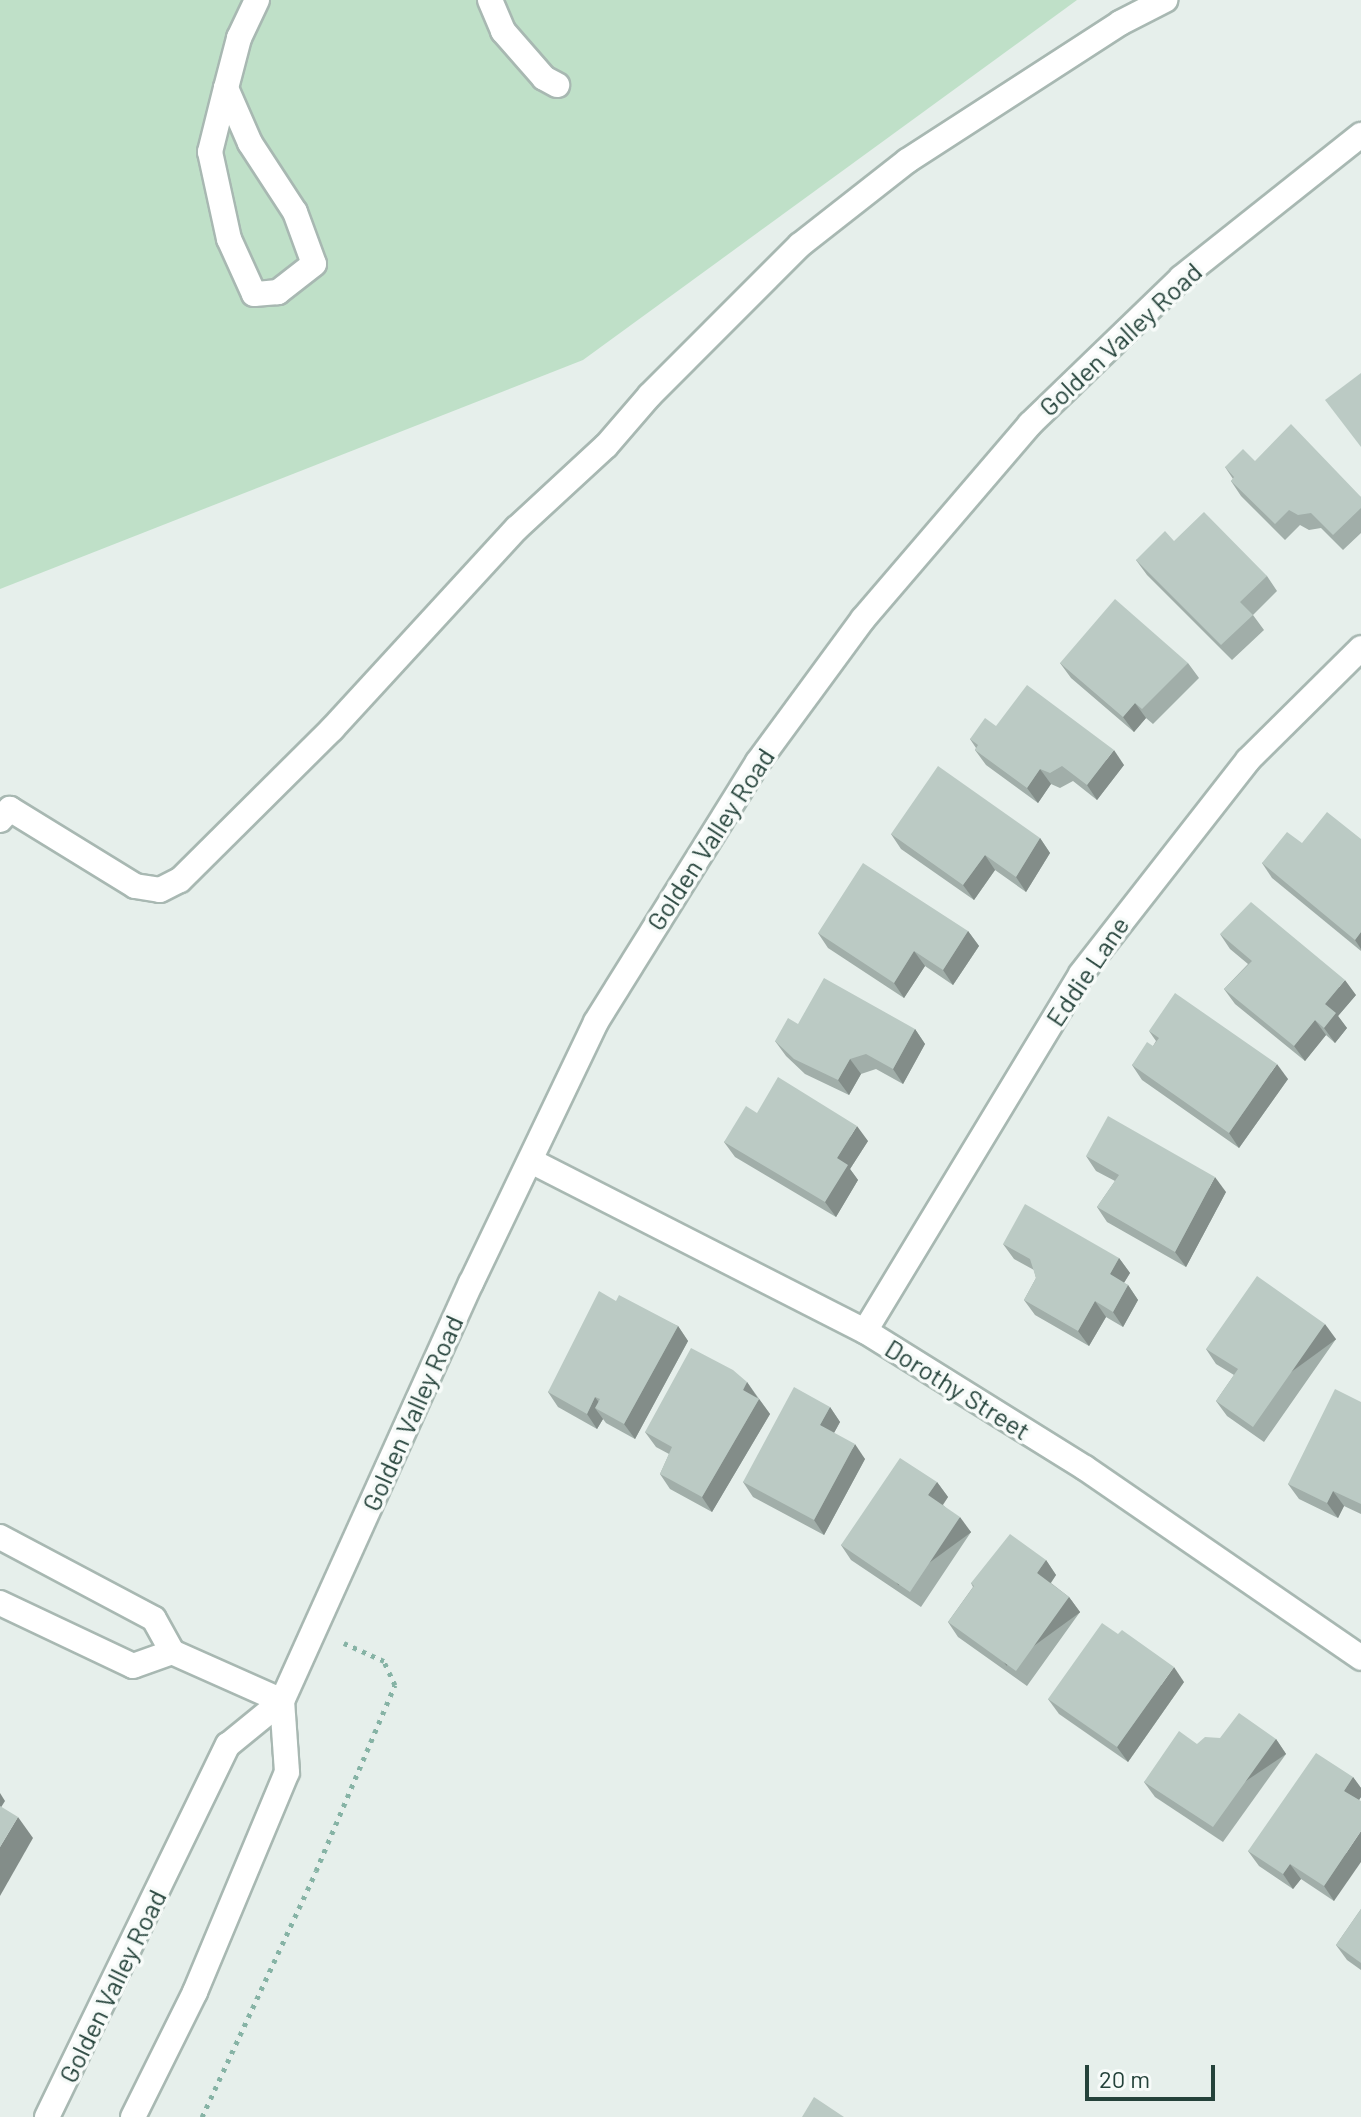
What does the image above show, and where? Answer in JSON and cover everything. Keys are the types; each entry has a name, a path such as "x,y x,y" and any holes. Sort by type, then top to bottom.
{"main road":[{"path":"226,88 250,143 295,212 314,264 278,292 254,294 229,239 210,152 226,88 239,38 257,0"},
{"path":"490,0 503,31 544,78 557,85"},
{"path":"0,820 10,809 135,886 160,890 180,880 332,729 517,528 606,446 800,245 907,161 1127,8 1165,0"},
{"name":"Golden Valley Road","path":"47,2117 228,1745 282,1701 596,1022 659,915 758,762 863,619 1030,424 1181,278 1361,135"},
{"name":"Eddie Lane","path":"865,1331 1090,962 1248,760 1361,648"},
{"name":"Dorothy Street","path":"531,1161 865,1331 1085,1468 1361,1658"},
{"path":"0,1537 154,1619 172,1652 282,1701"},
{"path":"0,1555 34,1556"},
{"path":"0,1603 133,1666 172,1652"},
{"name":"Golden Valley Road","path":"133,2117 195,1992 287,1772 282,1701"}],"path":[{"path":"202,2117 316,1871 395,1685 384,1661 315,1629"}],"green space":[{"path":"0,0 1077,0 583,360 0,589"}],"building":[{"path":"1361,373 1361,447 1325,400"},
{"path":"1291,424 1361,497 1361,508 1333,535 1311,513 1298,515 1289,510 1275,524 1231,481 1234,477 1225,467 1243,449 1255,461"},
{"path":"1204,512 1267,576 1240,602 1253,615 1221,645 1136,560 1165,531 1174,541"},
{"path":"1115,599 1188,663 1142,709 1135,703 1123,717 1060,663"},
{"path":"1027,685 1114,750 1087,785 1062,766 1050,773 1040,769 1027,788 975,750 978,745 970,739 985,718 996,726"},
{"path":"938,766 1040,838 1016,877 985,855 963,885 891,834"},
{"path":"1327,812 1361,839 1361,932 1355,940 1262,863 1287,832 1302,843"},
{"path":"863,863 968,931 943,970 914,951 894,983 818,933"},
{"path":"1251,902 1345,980 1325,1004 1336,1013 1324,1028 1315,1020 1294,1046 1224,989 1252,961 1220,934"},
{"path":"824,978 915,1029 893,1069 866,1054 850,1059 838,1080 794,1059 775,1041 788,1018 798,1024"},
{"path":"1175,993 1277,1064 1229,1133 1132,1065 1147,1042 1153,1046 1159,1038 1149,1031"},
{"path":"778,1077 857,1126 837,1158 848,1165 825,1202 724,1142 746,1106 757,1113"},
{"path":"1108,1116 1215,1177 1175,1252 1097,1207 1119,1175 1086,1156"},
{"path":"1025,1204 1119,1258 1110,1274 1128,1285 1113,1312 1095,1301 1078,1331 1024,1300 1036,1278 1030,1259 1003,1244"},
{"path":"1257,1276 1325,1324 1253,1427 1216,1401 1238,1369 1206,1349"},
{"path":"599,1291 616,1301 619,1295 678,1326 624,1424 595,1408 600,1399 595,1397 587,1414 548,1392"},
{"path":"691,1348 733,1370 747,1382 743,1390 759,1399 702,1497 660,1474 672,1447 645,1432"},
{"path":"794,1387 830,1407 820,1425 855,1444 814,1520 743,1482"},
{"path":"1335,1389 1361,1402 1361,1504 1333,1491 1327,1503 1288,1484"},
{"path":"900,1458 937,1482 928,1495 960,1517 910,1592 841,1545"},
{"path":"1010,1534 1046,1560 1037,1573 1069,1597 1016,1671 948,1622 974,1586 971,1583"},
{"path":"1102,1623 1118,1634 1122,1630 1174,1667 1117,1747 1048,1699"},
{"path":"1239,1713 1276,1739 1213,1827 1144,1782 1179,1731 1197,1744 1205,1737 1220,1738"},
{"path":"1316,1753 1353,1777 1344,1791 1361,1801 1361,1831 1324,1886 1290,1864 1283,1874 1248,1851"},
{"path":"0,1806 18,1817 0,1847"},
{"path":"1361,1909 1361,1963 1336,1945"},
{"path":"814,2097 844,2117 802,2117"}]}
